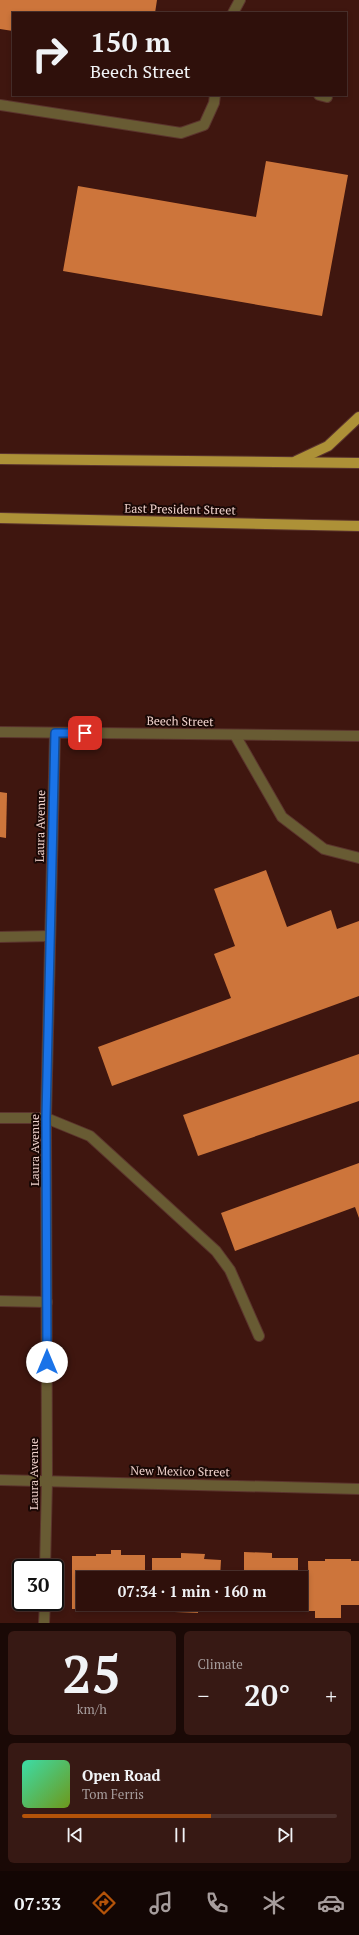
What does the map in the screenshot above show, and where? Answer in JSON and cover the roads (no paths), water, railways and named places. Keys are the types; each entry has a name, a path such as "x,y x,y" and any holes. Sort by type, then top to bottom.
{"main road":[{"path":"293,463 328,446 359,417"},
{"path":"0,459 359,463"},
{"name":"East President Street","path":"0,518 359,526"}],"street":[{"path":"234,12 240,0"},
{"path":"0,106 181,133 204,125 214,103 214,96"},
{"name":"Beech Street","path":"0,732 359,736"},
{"name":"Laura Avenue","path":"45,1559 47,1481 46,1118 55,733"},
{"path":"235,735 282,817 324,848 359,858"},
{"path":"0,937 50,936"},
{"path":"0,1118 46,1118 90,1136 216,1251 230,1270 259,1336"},
{"path":"0,1301 47,1302"},
{"name":"New Mexico Street","path":"0,1480 359,1489"},
{"path":"44,1611 44,1623"}]}
